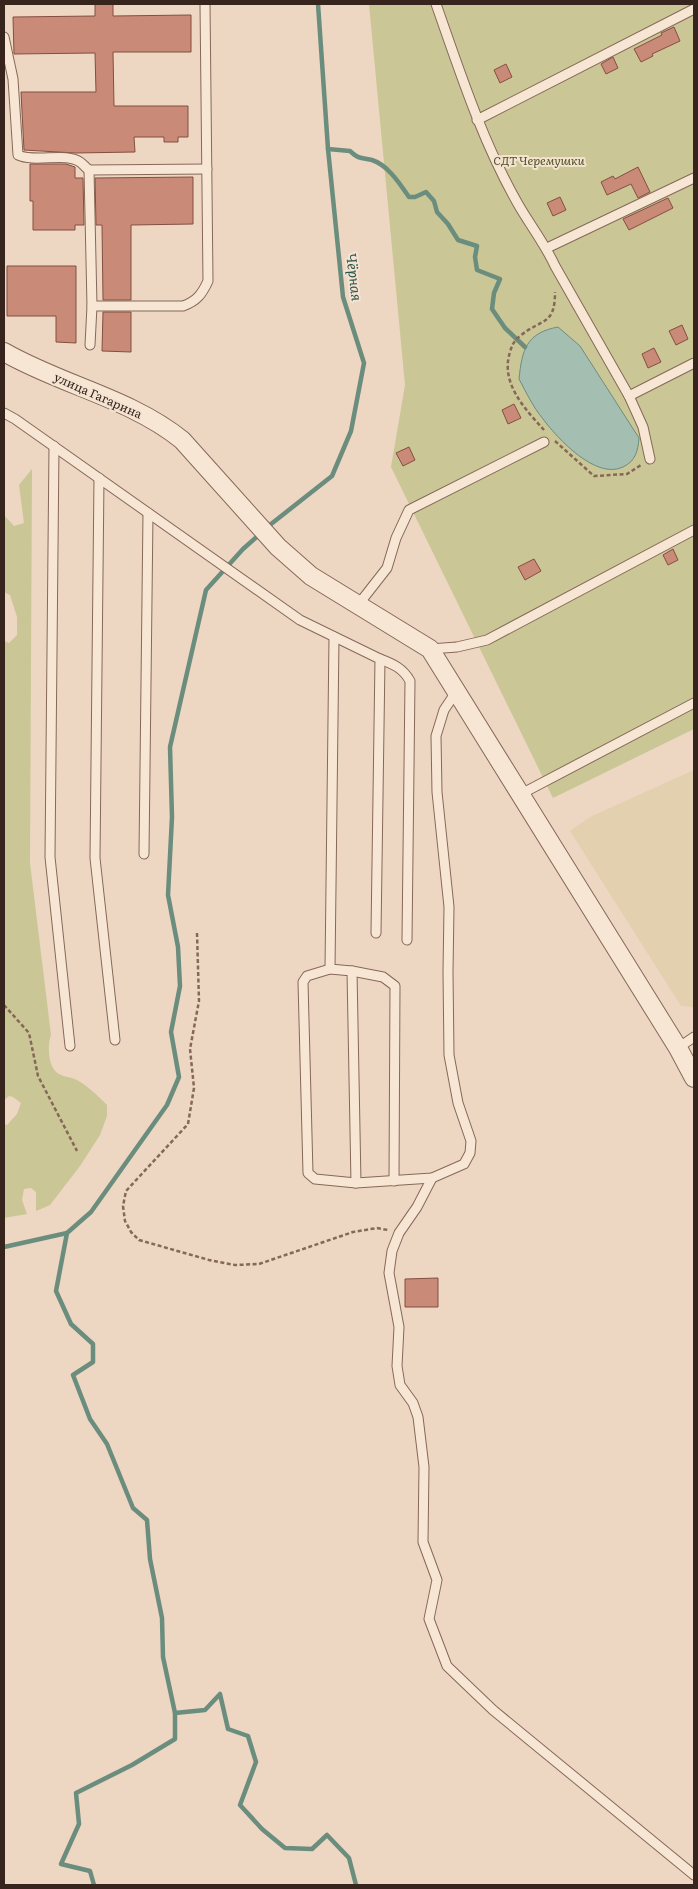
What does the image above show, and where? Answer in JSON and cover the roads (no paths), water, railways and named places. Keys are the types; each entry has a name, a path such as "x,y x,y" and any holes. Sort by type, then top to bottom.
{"street":[{"name":"улица Гагарина","path":"4,352 25,365 128,407 173,432 278,547 311,576 430,649"},
{"path":"430,649 678,1048 694,1078"}],"lane":[{"path":"92,306 183,306 192,303 201,296 208,281 205,4"},
{"path":"436,4 477,120 518,204 547,248 555,266 630,396 643,427 650,459"},
{"path":"477,120 694,8"},
{"path":"4,37 13,79 18,155 25,159 64,158 79,160 88,170 92,306 90,345"},
{"path":"88,170 206,169"},
{"path":"547,248 694,178"},
{"path":"630,396 694,363"},
{"path":"4,413 15,418 300,620 406,672 410,681 407,940"},
{"path":"358,605 387,568 396,538 408,510 547,439"},
{"path":"54,446 50,857 70,1046"},
{"path":"99,478 95,858 115,1040"},
{"path":"144,854 148,513"},
{"path":"430,649 457,647 487,640 694,530"},
{"path":"330,969 334,637"},
{"path":"376,933 380,659"},
{"path":"394,1180 395,986 383,977 330,969 307,976 303,982 308,1173 315,1178 356,1183 432,1178 464,1164 470,1153 471,1141 458,1103 449,1055 449,906 437,792 436,736 444,710 456,692"},
{"path":"521,794 694,703"},
{"path":"352,971 356,1183"},
{"path":"678,1048 694,1038"},
{"path":"432,1178 417,1207 399,1233 392,1251 389,1273 399,1327 398,1366 400,1385 413,1403 418,1417 424,1467 423,1542 437,1580 429,1618 446,1666 493,1710 694,1875"}],"waterway":[{"name":"Чёрная","path":"266,528 332,476 351,431 364,363 343,297 328,149 318,4"},
{"path":"328,149 350,151 358,157 378,162 393,175 409,197 415,197 426,192 434,201 437,212 448,224 458,240 477,246 475,257 477,270 500,279 494,293 492,309 505,328 525,347"},
{"path":"94,1885 90,1871 61,1864 79,1824 76,1793 132,1765 175,1739 175,1713 163,1657 162,1618 150,1559 147,1520 133,1508 107,1444 90,1419 73,1375 93,1362 93,1344 71,1324 56,1291 67,1233 91,1212 167,1105 179,1077 171,1032 180,986 178,947 168,895 172,817 170,747 206,590 243,549 260,534"},
{"path":"4,1247 67,1233"},
{"path":"175,1713 205,1710 220,1694 228,1729 248,1736 256,1762 240,1805 262,1829 285,1848 312,1849 327,1835 349,1858 356,1885"}],"park label":[{"name":"СДТ Черемушки","path":"539,161"}]}
